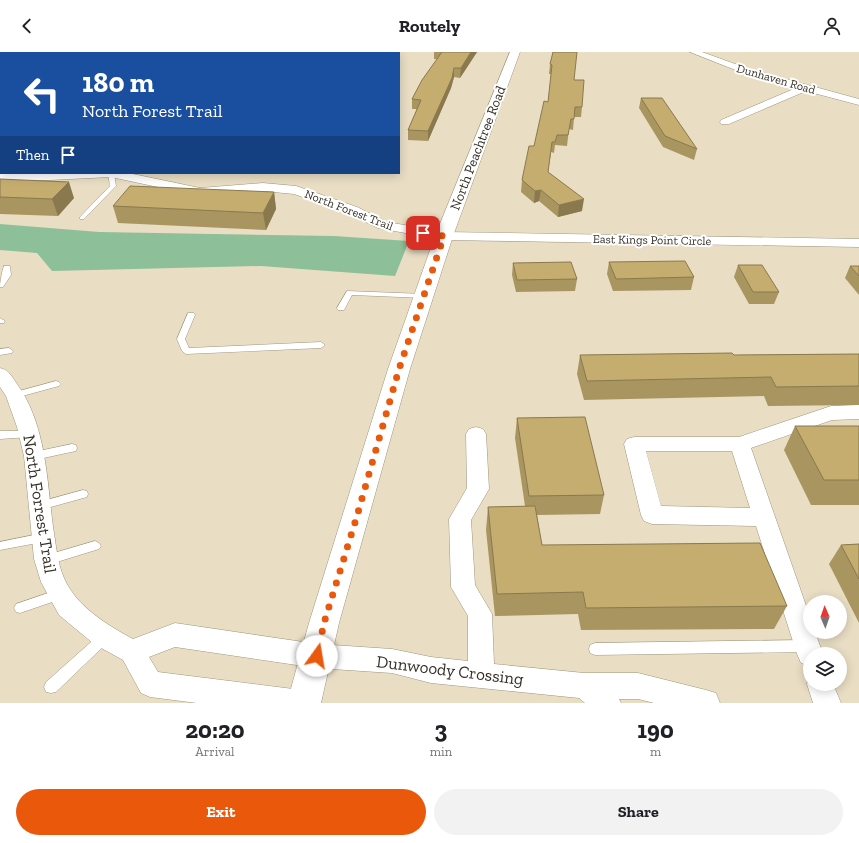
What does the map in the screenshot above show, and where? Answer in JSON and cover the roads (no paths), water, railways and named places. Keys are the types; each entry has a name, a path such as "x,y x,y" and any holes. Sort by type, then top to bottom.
{"street":[{"name":"North Peachtree Road","path":"304,703 317,656 324,623 357,516 399,369 444,236 471,170 515,52"},
{"name":"Dunhaven Road","path":"694,52 746,72 859,102"},
{"path":"725,122 806,87"},
{"name":"North Forest Trail","path":"0,175 55,174"},
{"name":"North Forest Trail","path":"116,174 200,192 263,187 296,190 345,207 383,225 444,236"},
{"name":"East Kings Point Circle","path":"444,236 859,243"},
{"name":"North Forrest Trail","path":"0,374 15,395 29,434 34,456 47,560 53,582 68,607 105,637 132,651"},
{"path":"764,517 652,515 634,444 740,444 831,413 859,412"},
{"path":"476,434 478,489 460,519 463,586 480,614 481,675"},
{"path":"740,444 808,647"},
{"path":"301,703 150,684 132,651 175,635 317,656"},
{"name":"Dunwoody Crossing","path":"317,656 392,661 431,670 584,686 638,686 706,703"},
{"path":"584,686 607,703"},
{"path":"823,691 827,703"}],"lane":[{"path":"82,218 113,186 111,174"},
{"path":"0,285 7,275 7,268"},
{"path":"342,308 350,294 424,296"},
{"path":"191,315 181,339 186,351 321,345"},
{"path":"15,395 56,384"},
{"path":"0,435 29,434"},
{"path":"34,456 72,448"},
{"path":"40,506 83,494"},
{"path":"1,546 44,538"},
{"path":"47,560 95,546"},
{"path":"20,608 61,594"},
{"path":"51,687 105,637"},
{"path":"595,649 803,650"}]}
